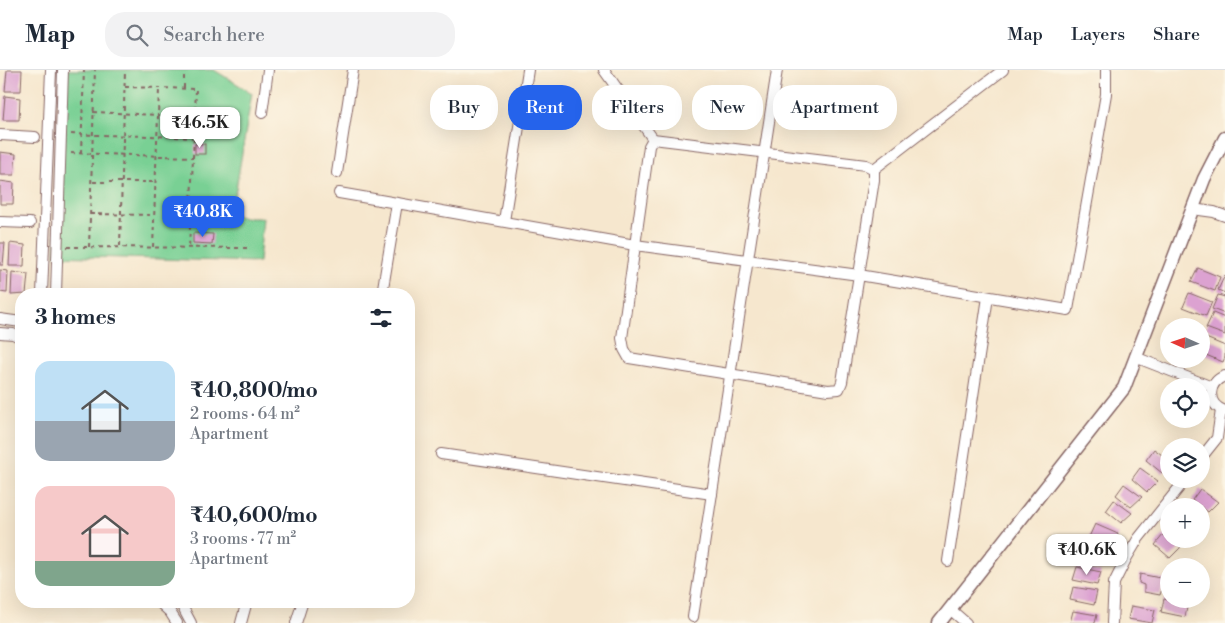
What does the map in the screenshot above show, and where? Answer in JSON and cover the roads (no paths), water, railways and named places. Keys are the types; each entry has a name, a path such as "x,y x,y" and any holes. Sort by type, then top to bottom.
{"street":[{"path":"42,288 51,70"},
{"path":"56,288 63,70"},
{"path":"262,113 268,70"},
{"path":"337,173 353,70"},
{"path":"504,221 528,70"},
{"path":"604,70 653,139 866,165 874,169"},
{"path":"694,617 777,70"},
{"path":"874,169 1003,70"},
{"path":"339,194 635,245 859,274 1068,310 1106,94 1106,70"},
{"path":"0,135 34,137"},
{"path":"939,623 1124,388 1204,178 1225,138"},
{"path":"653,139 648,146 622,338 624,350 630,358 828,390 839,389 842,382 874,180 874,169"},
{"path":"383,288 397,203"},
{"path":"1192,209 1214,212 1225,216"},
{"path":"0,222 30,224"},
{"path":"948,561 988,297"},
{"path":"0,319 15,321"},
{"path":"0,333 15,335"},
{"path":"1135,358 1212,386"},
{"path":"1210,450 1221,441 1223,411 1216,407 1211,397 1212,386 1219,378 1225,376"},
{"path":"441,454 712,494"},
{"path":"1112,623 1114,583 1138,539 1179,488"},
{"path":"166,608 177,623"},
{"path":"183,608 191,623"},
{"path":"240,623 244,608"},
{"path":"296,623 301,608"},
{"path":"950,608 966,623"}]}
